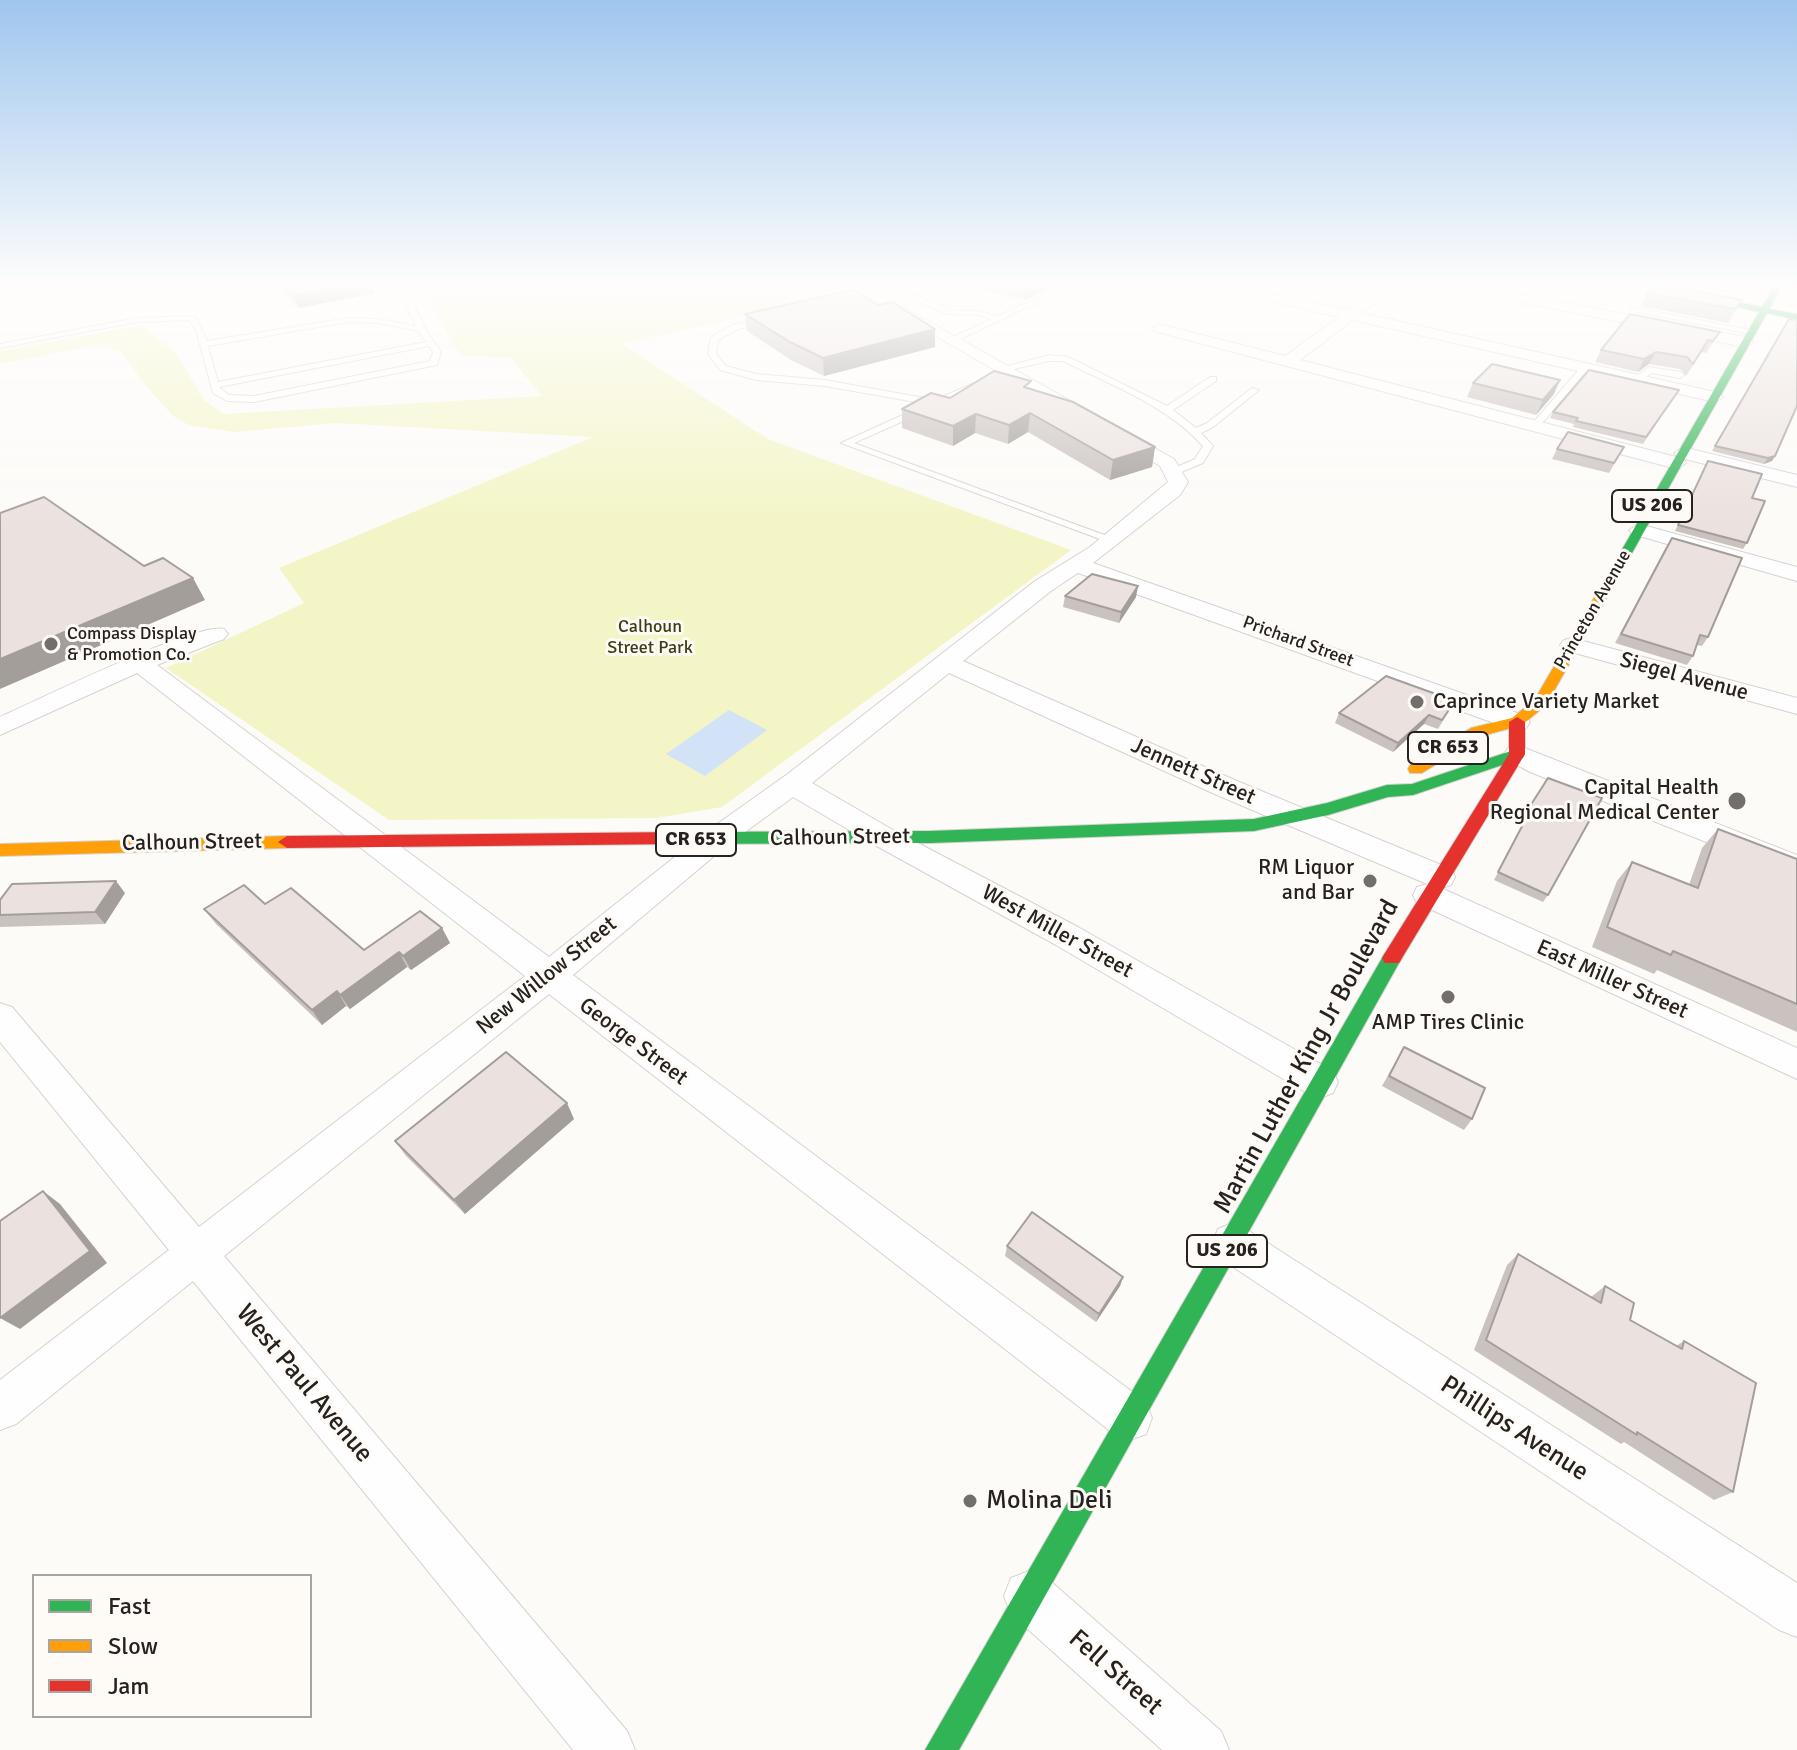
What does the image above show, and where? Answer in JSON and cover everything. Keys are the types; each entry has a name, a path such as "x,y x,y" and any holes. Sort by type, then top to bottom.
{"main road":[{"name":"Princeton Avenue","path":"1517,722 1541,702 1732,366"},
{"path":"1517,722 1517,754"},
{"name":"Calhoun Street","path":"1387,791 1426,761 1477,732 1517,722"},
{"name":"Calhoun Street","path":"0,850 57,846 371,840 883,837 1150,831 1254,825 1387,791 1413,789 1517,754"},
{"name":"Martin Luther King Jr Boulevard","path":"941,1750 1232,1243 1320,1082 1434,886 1517,754"}],"street":[{"path":"994,366 1154,454 1174,472"},
{"path":"1301,366 1535,426 1797,481"},
{"path":"1575,366 1715,397"},
{"name":"New Willow Street","path":"0,1408 547,977 716,839 793,784 1043,586 1095,552 1173,491 1178,482 1174,472"},
{"path":"1639,530 1797,574"},
{"name":"Prichard Street","path":"1095,552 1517,722"},
{"path":"0,727 139,663 216,634"},
{"name":"Siegel Avenue","path":"1572,645 1797,706"},
{"name":"George Street","path":"139,663 547,977 1130,1418"},
{"name":"Jennett Street","path":"948,663 1294,817 1434,886"},
{"path":"1517,754 1554,772 1797,867"},
{"name":"West Miller Street","path":"793,784 883,837 1067,936 1320,1082"},
{"name":"East Miller Street","path":"1434,886 1797,1064"},
{"name":"West Paul Avenue","path":"0,1017 608,1750"},
{"name":"Phillips Avenue","path":"1232,1243 1797,1612"},
{"name":"Fell Street","path":"1029,1596 1202,1750"}],"lane":[{"path":"209,366 216,391 227,398 246,399 427,366"},
{"path":"214,385 314,366"},
{"path":"721,366 756,377 825,383 936,403"},
{"path":"1005,373 1027,366"},
{"path":"1078,366 1166,411 1197,431 1208,446 1199,461 1174,472"},
{"path":"1535,426 1585,368"},
{"path":"1637,380 1649,370 1680,375"},
{"path":"1166,411 1213,379"},
{"path":"982,382 846,443 1095,552"},
{"path":"1197,431 1210,425 1255,390"}],"green space":[{"name":"Calhoun Street Park","path":"131,366 184,366 204,400 224,414 542,396 517,366 655,366 768,439 1071,550 722,807 657,818 389,820 166,668 304,603 279,568 593,437 335,423 235,432 189,425 173,416"}],"water":[{"path":"729,710 767,730 705,776 666,754"}],"building":[{"path":"1490,366 1560,380 1543,400 1473,383"},
{"path":"1762,366 1797,366 1797,406 1775,456 1768,458 1715,446"},
{"path":"1589,370 1679,390 1646,437 1576,421 1578,418 1553,412"},
{"path":"994,371 1031,381 1024,387 1073,402 1155,447 1113,460 1030,413 1009,425 976,414 953,426 902,409 931,393 950,398"},
{"path":"1568,432 1624,447 1614,463 1557,449"},
{"path":"1708,461 1762,474 1752,498 1765,501 1747,543 1678,525"},
{"name":"Compass Display & Promotion Co.","path":"44,497 144,566 163,558 193,578 0,659 0,513"},
{"path":"1672,538 1742,558 1708,637 1700,635 1693,656 1621,634"},
{"path":"1092,574 1138,586 1121,612 1065,596"},
{"path":"1386,676 1455,701 1442,720 1429,715 1398,743 1339,713"},
{"path":"1548,778 1602,798 1548,895 1498,872 1528,815 1525,814"},
{"path":"1718,829 1797,859 1797,1004 1673,951 1671,955 1607,927 1632,862 1698,888"},
{"path":"116,881 95,912 0,915 0,900 12,884"},
{"path":"244,885 265,904 291,888 364,950 420,911 442,928 403,956 399,952 340,995 337,991 312,1010 204,909"},
{"path":"1404,1047 1485,1088 1472,1119 1389,1076"},
{"path":"506,1052 567,1103 454,1200 395,1141"},
{"path":"43,1191 90,1251 0,1318 0,1221"},
{"path":"1032,1212 1123,1277 1099,1314 1007,1246"},
{"path":"1518,1254 1601,1303 1605,1286 1634,1303 1630,1320 1682,1349 1684,1341 1756,1383 1733,1492 1486,1340"}],"traffic: fast":[{"path":"1622,560 1733,366"},
{"path":"679,838 930,837 1254,825 1328,809 1387,791 1413,789 1517,754"},
{"path":"941,1750 1392,958"}],"traffic: slow":[{"path":"1416,769 1477,732 1517,722 1541,702 1622,560"},
{"path":"0,850 287,842"}],"traffic: jam":[{"path":"1392,958 1517,754 1517,722"},
{"path":"287,842 679,838"}],"place":[{"name":"Compass Display & Promotion Co.","path":"51,644"},
{"name":"Caprince Variety Market","path":"1417,702"},
{"name":"Capital Health Regional Medical Center","path":"1737,801"},
{"name":"RM Liquor and Bar","path":"1370,881"},
{"name":"AMP Tires Clinic","path":"1448,997"},
{"name":"Molina Deli","path":"970,1501"}]}
